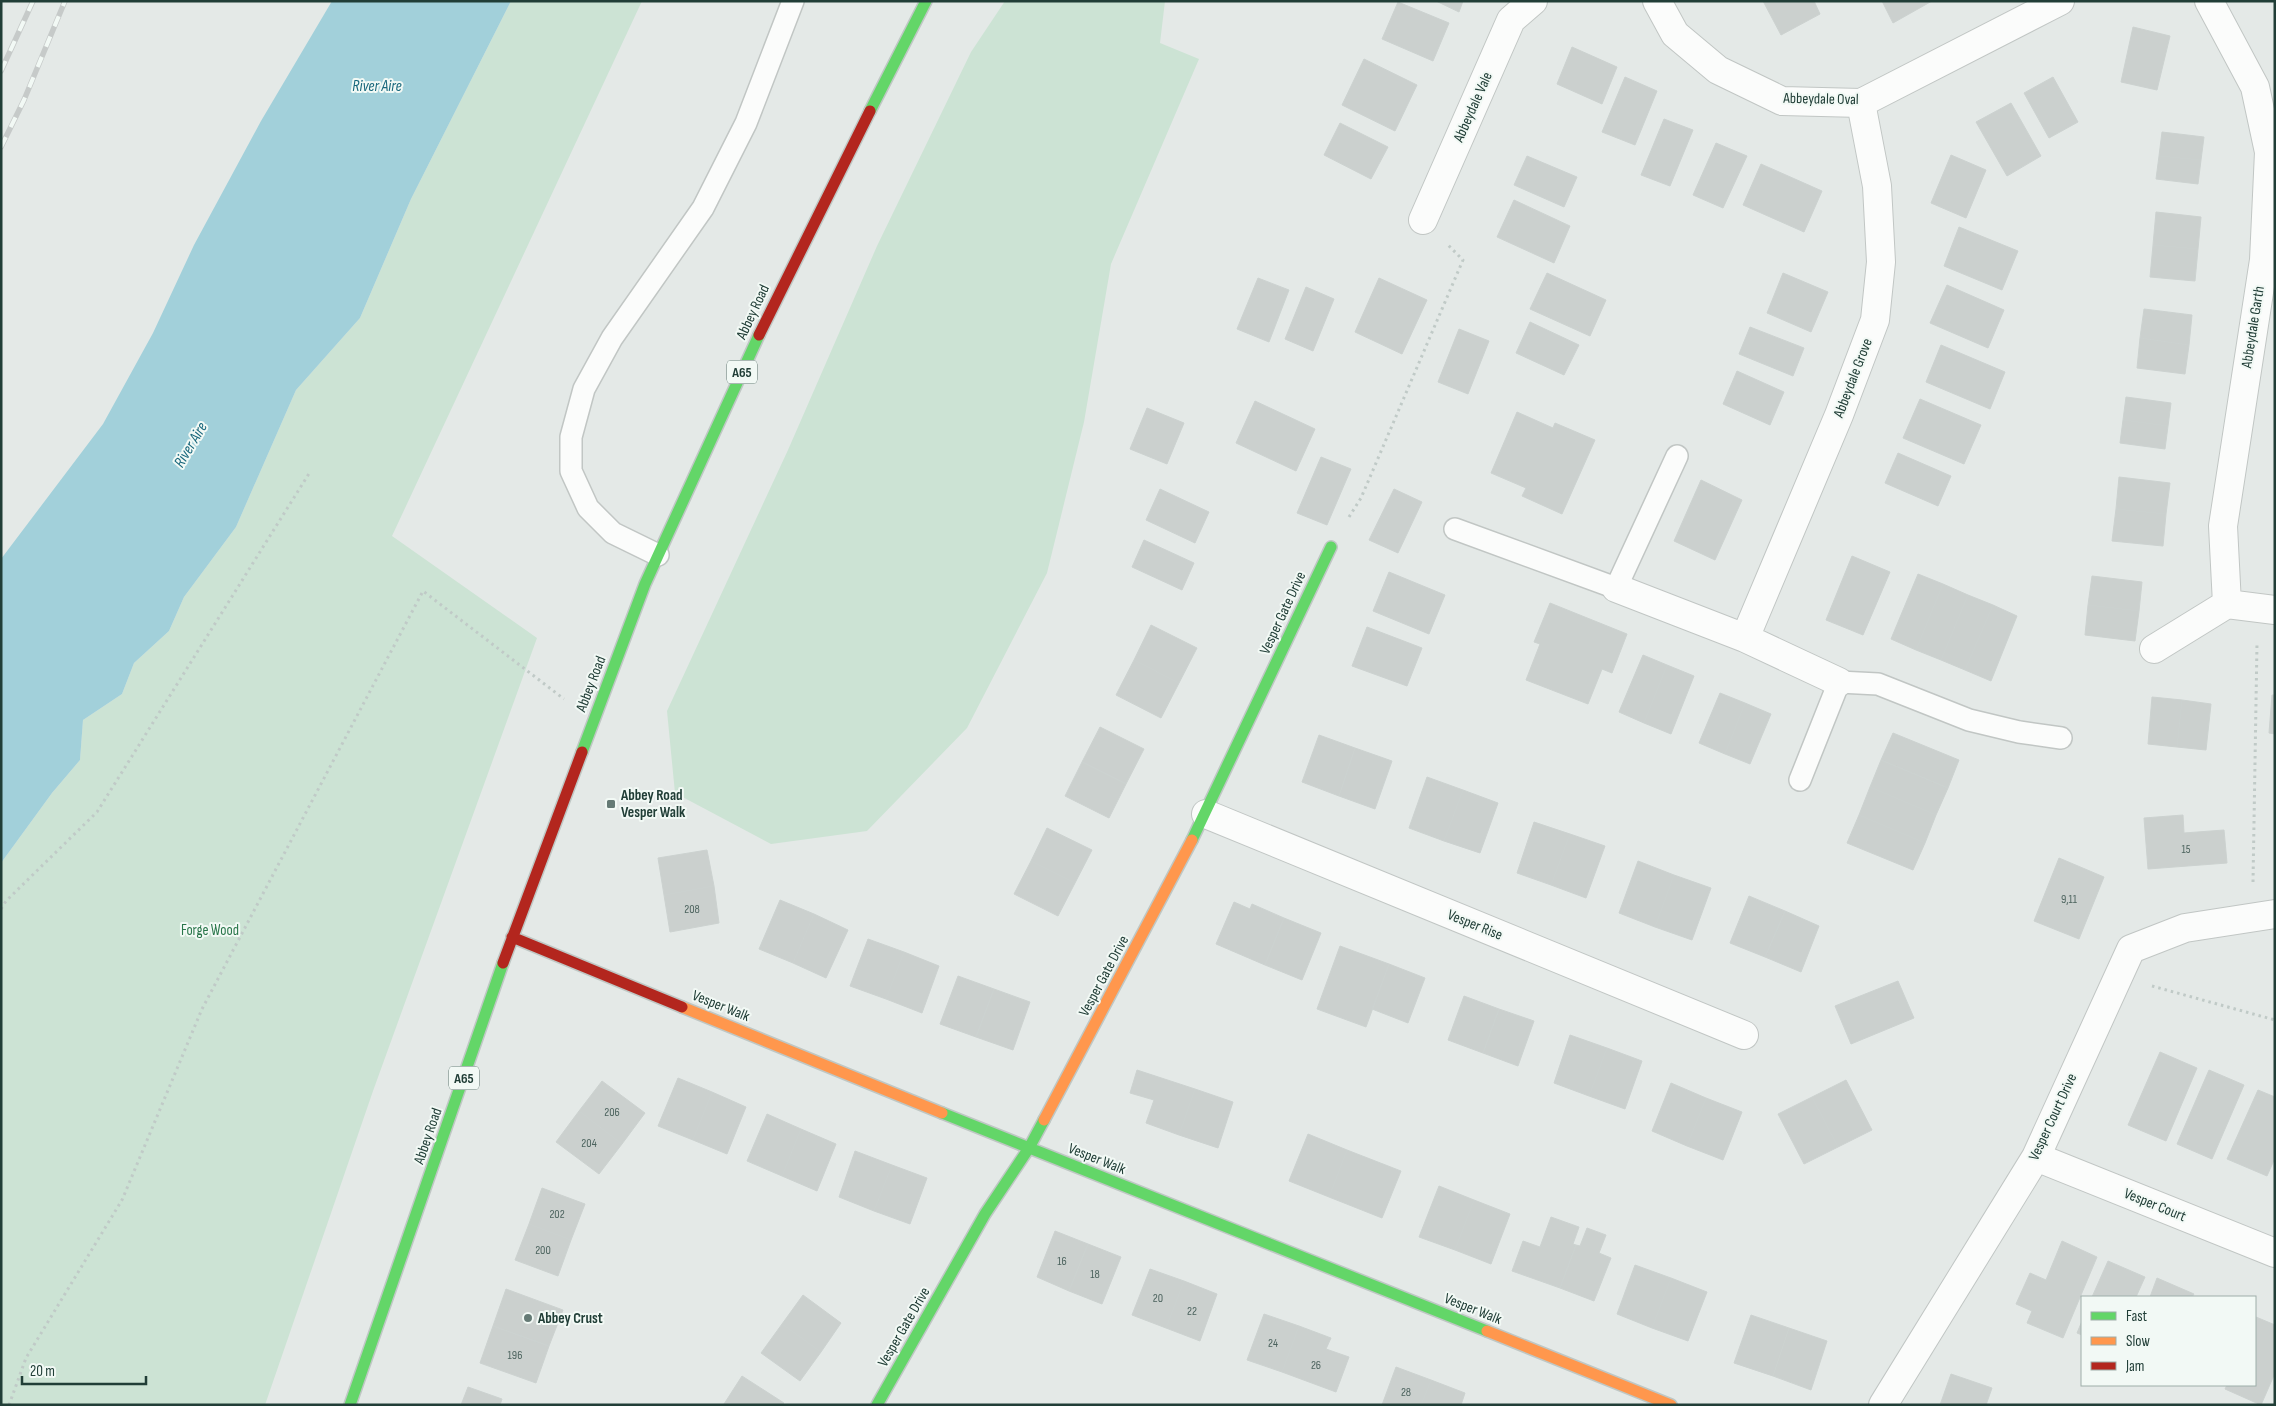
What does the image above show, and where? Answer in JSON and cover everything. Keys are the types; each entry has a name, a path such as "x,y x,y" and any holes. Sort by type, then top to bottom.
{"street":[{"name":"Abbey Road","path":"350,1405 512,938 593,720 658,555 783,283 926,1"},
{"name":"Abbeydale Vale","path":"1423,220 1511,20 1532,1"},
{"name":"Abbeydale Oval","path":"1657,1 1675,34 1718,70 1782,101 1861,103 2060,1"},
{"name":"Abbeydale Garth","path":"2209,1 2255,87 2269,152 2264,260 2223,526 2227,604"},
{"name":"Abbeydale Grove","path":"1745,638 1839,415 1875,320 1881,262 1877,186 1861,103"},
{"name":"Vesper Gate Drive","path":"877,1405 985,1214 1029,1148 1206,814 1331,547"},
{"path":"1616,588 1745,638 1839,682"},
{"path":"2154,649 2227,604 2266,609"},
{"name":"Vesper Rise","path":"1206,814 1744,1035"},
{"name":"Vesper Court Drive","path":"1883,1405 2036,1157 2131,949 2185,928 2264,916"},
{"name":"Vesper Walk","path":"512,938 1029,1148 1671,1405"},
{"name":"Vesper Court","path":"2036,1157 2275,1253"}],"lane":[{"path":"658,555 613,533 588,508 571,471 572,437 584,389 612,338 703,208 746,123 793,1"},
{"path":"1455,529 1616,588 1677,456"},
{"path":"1800,780 1839,682 1878,684 1969,720 2019,732 2061,738"}],"path":[{"path":"1331,547 1361,498 1462,260 1423,220"},
{"path":"1,909 6,901 97,812 310,472"},
{"path":"9,1405 26,1358 122,1200 202,1009 423,591 593,720"},
{"path":"2264,916 2266,609"},
{"path":"2118,976 2275,1020"}],"green space":[{"name":"Forge Wood","path":"511,1 642,1 392,536 537,638 373,1091 265,1405 1,1405 1,863 52,793 80,760 83,720 122,694 134,663 169,631 184,597 236,527 296,390 360,318 411,199"},
{"path":"1005,1 1165,1 1160,43 1199,59 1111,264 1084,422 1047,573 967,728 867,831 771,844 675,793 667,711 788,450 877,246 971,52"}],"water":[{"name":"River Aire","path":"332,1 511,1 411,199 360,318 296,390 236,527 184,597 169,631 134,663 122,694 83,720 80,760 52,793 1,863 1,559 103,424 153,333 194,245 261,121"}],"building":[{"path":"1436,1 1463,1 1459,12"},
{"path":"1763,1 1814,1 1820,14 1781,35"},
{"path":"1882,1 1932,1 1893,23"},
{"path":"1398,2 1449,23 1433,61 1382,39"},
{"path":"2133,27 2170,36 2157,90 2121,82"},
{"path":"1572,47 1617,67 1602,104 1557,84"},
{"path":"1364,59 1417,85 1395,131 1342,105"},
{"path":"1625,77 1657,91 1635,145 1602,132"},
{"path":"2053,77 2078,122 2049,138 2024,93"},
{"path":"2011,103 2041,156 2007,176 1976,122"},
{"path":"1664,119 1693,130 1670,186 1641,175"},
{"path":"1340,123 1388,147 1371,179 1324,155"},
{"path":"2162,132 2204,137 2201,160 2159,156"},
{"path":"1716,143 1747,156 1723,208 1693,195"},
{"path":"1951,155 1986,170 1966,218 1931,203"},
{"path":"1527,156 1577,177 1564,207 1514,185"},
{"path":"2159,156 2201,160 2198,184 2156,179"},
{"path":"1761,164 1822,191 1804,232 1743,205"},
{"path":"1514,200 1570,226 1554,263 1497,237"},
{"path":"2156,212 2201,217 2198,249 2153,245"},
{"path":"1959,227 2018,251 2002,290 1944,266"},
{"path":"2153,245 2198,249 2195,281 2150,277"},
{"path":"1547,273 1606,300 1590,336 1530,309"},
{"path":"1783,273 1828,292 1811,332 1767,313"},
{"path":"1258,278 1289,290 1269,342 1237,329"},
{"path":"1379,278 1427,300 1402,354 1355,332"},
{"path":"1947,285 2004,310 1988,348 1930,323"},
{"path":"1306,287 1334,299 1313,351 1285,339"},
{"path":"2144,309 2192,315 2189,345 2140,338"},
{"path":"1530,322 1579,345 1564,375 1516,353"},
{"path":"1750,327 1804,348 1793,376 1739,354"},
{"path":"1459,329 1489,341 1468,394 1438,382"},
{"path":"2140,338 2189,345 2185,374 2137,368"},
{"path":"1941,345 2005,372 1990,409 1926,382"},
{"path":"1737,371 1784,392 1770,425 1723,404"},
{"path":"2126,397 2171,403 2168,426 2123,420"},
{"path":"1920,399 1981,425 1964,464 1903,438"},
{"path":"1255,401 1315,429 1296,471 1236,443"},
{"path":"1147,408 1184,423 1167,464 1130,449"},
{"path":"1517,412 1553,428 1555,423 1595,440 1562,514 1522,496 1526,488 1491,473"},
{"path":"2123,420 2168,426 2165,449 2120,443"},
{"path":"1898,453 1951,476 1938,506 1885,483"},
{"path":"1321,457 1351,469 1327,525 1297,513"},
{"path":"2119,477 2170,483 2166,514 2116,509"},
{"path":"1701,480 1742,500 1715,560 1674,541"},
{"path":"1160,489 1209,512 1195,543 1146,520"},
{"path":"1394,489 1422,502 1398,553 1369,540"},
{"path":"2116,509 2166,514 2163,546 2112,541"},
{"path":"1144,540 1194,563 1182,590 1132,567"},
{"path":"1852,556 1890,572 1863,635 1826,620"},
{"path":"1389,572 1445,595 1429,634 1373,611"},
{"path":"1918,574 1943,584 1916,650 1891,639"},
{"path":"2092,576 2142,582 2139,611 2088,605"},
{"path":"1943,584 1968,595 1941,660 1916,650"},
{"path":"1968,595 1993,605 1965,670 1941,660"},
{"path":"1550,603 1627,634 1612,673 1602,669 1588,704 1526,680 1540,644 1534,642"},
{"path":"1993,605 2017,616 1991,681 1965,670"},
{"path":"2088,605 2139,611 2135,641 2085,635"},
{"path":"1151,625 1197,648 1179,683 1134,660"},
{"path":"1367,627 1422,648 1407,686 1352,666"},
{"path":"1643,655 1667,665 1644,723 1619,712"},
{"path":"1134,660 1179,683 1161,718 1116,695"},
{"path":"1667,665 1694,676 1671,734 1644,723"},
{"path":"1720,693 1745,703 1725,754 1699,743"},
{"path":"2272,695 2275,695 2275,734 2269,733"},
{"path":"2152,697 2182,700 2177,747 2148,744"},
{"path":"2182,700 2211,704 2206,750 2177,747"},
{"path":"1745,703 1771,714 1750,764 1725,754"},
{"path":"1100,727 1144,749 1126,784 1082,762"},
{"path":"1893,733 1959,760 1948,788 1881,760"},
{"path":"1319,735 1355,748 1339,796 1302,782"},
{"path":"1355,748 1392,761 1375,809 1339,796"},
{"path":"1881,760 1948,788 1936,815 1870,787"},
{"path":"1082,762 1126,784 1109,818 1065,796"},
{"path":"1427,777 1463,790 1444,841 1409,828"},
{"path":"1870,787 1936,815 1925,843 1859,815"},
{"path":"1463,790 1498,803 1480,853 1444,841"},
{"path":"1859,815 1925,843 1913,870 1847,843"},
{"path":"2183,815 2184,833 2224,830 2227,863 2148,869 2144,818"},
{"path":"1534,822 1570,834 1551,885 1517,873"},
{"path":"1047,828 1092,850 1075,883 1031,861"},
{"path":"1570,834 1605,846 1586,898 1551,885"},
{"path":"707,850 714,886 664,895 658,858"},
{"path":"2059,858 2104,877 2079,939 2034,921"},
{"path":"1031,861 1075,883 1058,916 1014,894"},
{"path":"1638,861 1674,875 1655,927 1619,913"},
{"path":"1674,875 1711,888 1692,940 1655,927"},
{"path":"714,886 719,923 670,932 664,895"},
{"path":"1749,896 1785,911 1765,957 1730,943"},
{"path":"780,900 814,914 793,963 759,949"},
{"path":"1234,902 1250,909 1252,904 1284,918 1265,965 1216,944"},
{"path":"1785,911 1819,926 1801,972 1765,957"},
{"path":"814,914 848,930 826,978 793,963"},
{"path":"1284,918 1321,933 1302,980 1265,965"},
{"path":"868,939 904,952 886,999 850,986"},
{"path":"1340,946 1389,964 1366,1027 1317,1009"},
{"path":"904,952 939,966 922,1013 886,999"},
{"path":"1389,964 1425,978 1408,1023 1372,1009"},
{"path":"958,976 994,989 976,1037 940,1024"},
{"path":"1898,981 1914,1018 1851,1044 1835,1006"},
{"path":"994,989 1030,1002 1013,1050 976,1037"},
{"path":"1464,996 1499,1009 1483,1053 1448,1040"},
{"path":"1499,1009 1534,1021 1518,1066 1483,1053"},
{"path":"1570,1035 1607,1048 1589,1096 1554,1083"},
{"path":"1607,1048 1642,1061 1625,1109 1589,1096"},
{"path":"2160,1052 2197,1068 2166,1141 2128,1125"},
{"path":"1137,1070 1195,1089 1179,1135 1146,1123 1154,1100 1130,1093"},
{"path":"2209,1070 2244,1085 2212,1159 2177,1144"},
{"path":"678,1078 712,1092 693,1140 658,1126"},
{"path":"1846,1080 1872,1130 1838,1147 1812,1097"},
{"path":"602,1081 645,1113 622,1144 579,1111"},
{"path":"1671,1083 1706,1098 1687,1146 1652,1131"},
{"path":"1195,1089 1233,1102 1218,1148 1179,1135"},
{"path":"2258,1090 2275,1097 2275,1158 2267,1176 2227,1159"},
{"path":"712,1092 746,1107 727,1154 693,1140"},
{"path":"1812,1097 1838,1147 1804,1164 1778,1114"},
{"path":"1706,1098 1742,1112 1723,1160 1687,1146"},
{"path":"579,1111 622,1144 599,1174 556,1142"},
{"path":"767,1114 801,1129 782,1176 747,1161"},
{"path":"801,1129 836,1144 817,1191 782,1176"},
{"path":"1308,1134 1347,1150 1329,1197 1289,1181"},
{"path":"1347,1150 1401,1171 1382,1218 1329,1197"},
{"path":"855,1151 892,1165 874,1211 839,1197"},
{"path":"892,1165 927,1178 910,1224 874,1211"},
{"path":"1439,1186 1474,1200 1455,1250 1419,1237"},
{"path":"542,1188 585,1204 571,1240 529,1224"},
{"path":"1474,1200 1510,1214 1491,1264 1455,1250"},
{"path":"1551,1217 1579,1227 1573,1244 1576,1245 1560,1288 1512,1271 1523,1241 1540,1247"},
{"path":"529,1224 571,1240 558,1276 515,1260"},
{"path":"1587,1228 1606,1235 1599,1253 1611,1258 1594,1301 1560,1288 1576,1245 1580,1246"},
{"path":"1055,1231 1088,1244 1069,1291 1037,1277"},
{"path":"2062,1241 2097,1257 2063,1338 2027,1323 2032,1311 2016,1304 2030,1273 2046,1280"},
{"path":"1088,1244 1121,1257 1102,1304 1069,1291"},
{"path":"2108,1261 2145,1277 2136,1296 2092,1296"},
{"path":"1635,1265 1671,1278 1652,1328 1617,1314"},
{"path":"1150,1269 1184,1281 1166,1328 1132,1315"},
{"path":"1671,1278 1707,1292 1688,1341 1652,1328"},
{"path":"2157,1278 2194,1294 2193,1296 2150,1296"},
{"path":"1184,1281 1217,1294 1200,1341 1166,1328"},
{"name":"Abbey Crust","path":"506,1289 563,1310 549,1346 493,1326"},
{"path":"803,1295 841,1323 821,1352 782,1324"},
{"path":"1264,1314 1299,1326 1282,1372 1247,1360"},
{"path":"1751,1315 1789,1328 1773,1376 1734,1363"},
{"path":"2256,1317 2275,1325 2275,1373 2261,1405 2225,1389 2226,1386 2256,1386"},
{"path":"2081,1323 2081,1335 2077,1333"},
{"path":"782,1324 821,1352 800,1381 761,1353"},
{"path":"493,1326 549,1346 536,1383 480,1363"},
{"path":"1299,1326 1331,1338 1326,1349 1349,1357 1336,1392 1282,1372"},
{"path":"1789,1328 1827,1341 1811,1390 1773,1376"},
{"path":"1396,1367 1431,1380 1421,1405 1382,1405"},
{"path":"1951,1374 1992,1388 1986,1405 1940,1405"},
{"path":"742,1376 784,1403 782,1405 724,1404"},
{"path":"1431,1380 1465,1393 1461,1405 1421,1405"},
{"path":"468,1387 502,1399 500,1405 461,1405"}],"railway":[{"path":"1,71 33,1"},
{"path":"1,147 24,100 65,1"}],"traffic: fast":[{"path":"870,111 926,1"},
{"path":"582,752 645,584 759,335"},
{"path":"1192,840 1331,547"},
{"path":"350,1405 503,963"},
{"path":"942,1113 1487,1331"},
{"path":"877,1405 985,1214 1029,1148 1044,1120"}],"traffic: slow":[{"path":"1044,1120 1192,840"},
{"path":"682,1007 942,1113"},
{"path":"1487,1331 1671,1405"}],"traffic: jam":[{"path":"759,335 870,111"},
{"path":"503,963 582,752"},
{"path":"512,937 682,1007"}],"place":[{"name":"Abbey Road Vesper Walk","path":"611,804"},
{"name":"Abbey Crust","path":"528,1318"}]}
